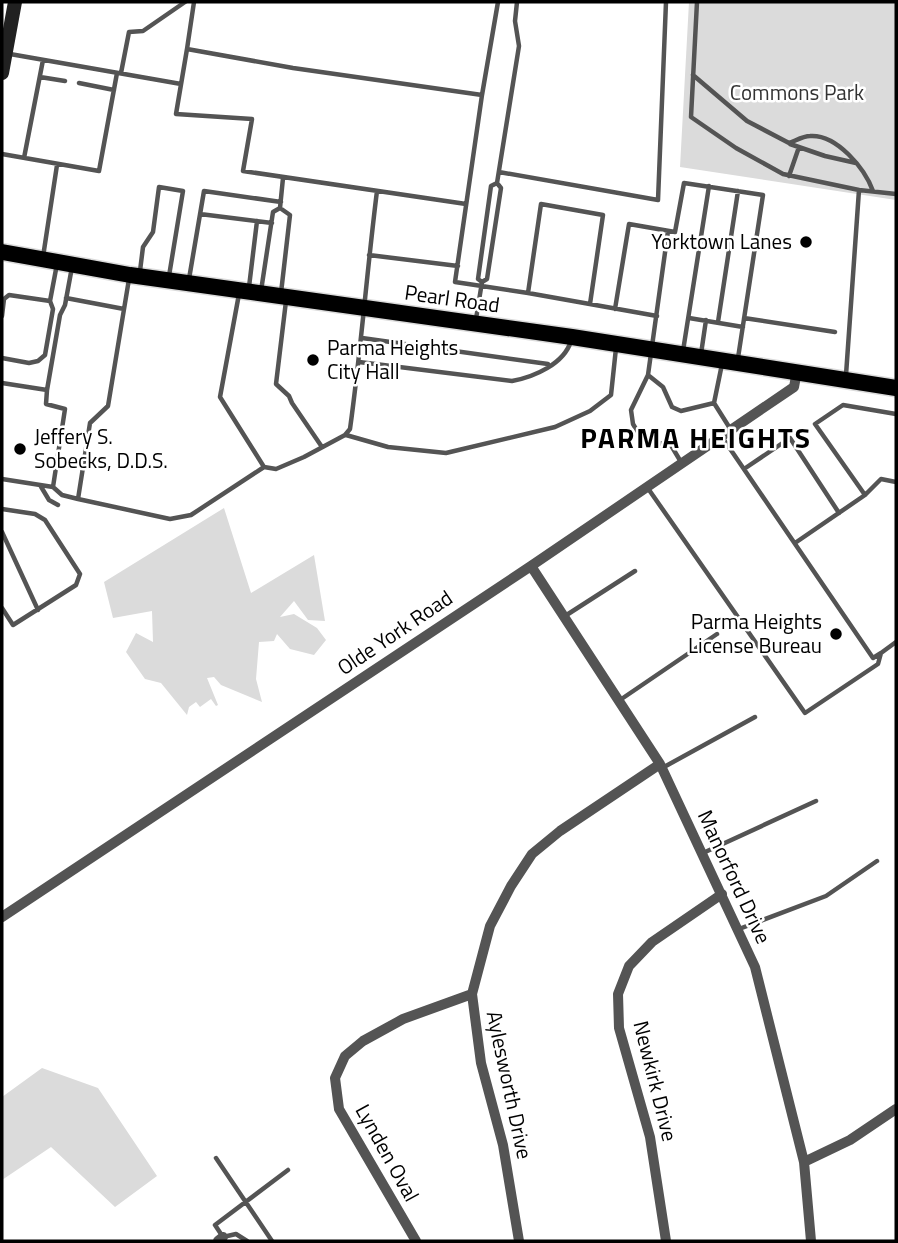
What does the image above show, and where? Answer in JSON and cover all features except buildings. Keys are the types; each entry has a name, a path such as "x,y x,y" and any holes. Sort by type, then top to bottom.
{"main road":[{"path":"3,63 15,2"},
{"name":"Pearl Road","path":"2,252 135,276 617,343 896,388"}],"street":[{"name":"Olde York Road","path":"2,917 531,566 794,387 797,371"},
{"name":"Manorford Drive","path":"531,566 661,766 755,967 804,1162 811,1241"},
{"name":"Aylesworth Drive","path":"519,1241 503,1146 481,1063 472,994 490,926 532,854 560,831 661,766"},
{"name":"Newkirk Drive","path":"666,1241 650,1137 620,1028 618,994 629,966 652,942 722,894"},
{"name":"Lynden Oval","path":"416,1241 339,1109 335,1078 345,1056 363,1041 403,1019 472,994"},
{"path":"804,1162 850,1140 896,1109"}],"lane":[{"path":"2,154 99,171 114,90 129,32 143,31 185,2"},
{"path":"194,2 176,114 252,119 243,171 466,204"},
{"path":"498,2 455,282 482,284 657,316"},
{"path":"482,284 478,279 491,186 496,183 499,172 519,46 515,21 517,2"},
{"path":"499,172 658,200 666,2"},
{"path":"697,2 691,117 736,148 789,176 859,190 896,194"},
{"path":"187,49 293,68 482,95"},
{"path":"3,63 43,60 181,84"},
{"path":"24,159 43,60"},
{"path":"692,75 747,121 799,147 857,164"},
{"path":"40,76 65,81"},
{"path":"79,83 114,90"},
{"path":"789,143 811,136 838,144 867,175 873,191"},
{"path":"789,176 799,147"},
{"path":"2,358 29,363 38,361 45,355 57,263 57,165"},
{"path":"264,467 220,397 273,212 281,205 283,178"},
{"path":"475,323 482,284 487,279 501,188 496,183"},
{"path":"615,309 629,224 675,232 684,183 763,195 743,327 714,403"},
{"path":"682,353 709,186"},
{"path":"78,499 90,423 108,406 124,309 144,247 153,232 159,187 183,191 169,280"},
{"path":"846,379 859,190"},
{"path":"188,283 204,191 281,205 290,215 276,384 289,396 322,447"},
{"path":"2,479 53,487 62,495 170,520 191,515 264,467 276,469 345,435 350,429 359,362 377,191"},
{"path":"718,322 738,191"},
{"path":"528,293 541,204 603,215 590,304"},
{"path":"200,214 272,223"},
{"path":"250,292 257,221"},
{"path":"668,231 648,375 631,410 633,424 642,439 652,445 669,442 682,463"},
{"path":"369,255 458,266"},
{"path":"53,487 65,409 46,404 60,315 66,298 57,263"},
{"path":"2,316 7,296 50,301"},
{"path":"66,298 124,309"},
{"path":"689,318 743,327"},
{"path":"744,318 835,332"},
{"path":"701,356 706,320"},
{"path":"359,362 504,381 531,376 564,356 572,337"},
{"path":"362,338 550,365"},
{"path":"345,435 388,447 446,453 555,428 590,411 611,395 617,343"},
{"path":"648,375 663,387 672,407 681,411 714,403"},
{"path":"2,383 47,390"},
{"path":"714,403 731,430"},
{"path":"865,495 815,424 843,405 896,414"},
{"path":"722,436 873,658 896,642"},
{"path":"744,469 790,438 839,513"},
{"path":"795,543 865,495 881,480 896,482"},
{"path":"39,484 49,500 58,505"},
{"path":"647,487 805,713 878,664 881,653"},
{"path":"2,509 34,514 45,520 80,575 76,585 13,625 2,608"},
{"path":"2,532 38,610"},
{"path":"564,617 635,571"},
{"path":"619,701 717,634"},
{"path":"661,766 755,717"},
{"path":"703,853 816,801"},
{"path":"738,930 826,896 877,861"},
{"path":"216,1158 272,1241"},
{"path":"247,1241 236,1234 220,1239 215,1225 288,1170"}],"green space":[{"name":"Commons Park","path":"689,2 896,2 896,200 680,167"},
{"path":"224,508 251,593 314,555 325,621 308,620 294,601 280,617 294,614 317,628 326,640 314,655 290,649 277,634 274,641 259,642 256,679 262,702 221,685 214,677 207,678 218,705 211,699 200,707 196,702 189,707 187,715 161,683 145,679 126,652 136,633 153,642 152,611 113,618 104,582"},
{"path":"42,1068 98,1088 157,1176 115,1207 51,1147 2,1180 2,1097"}],"place":[{"name":"Yorktown Lanes","path":"806,242"},
{"name":"Parma Heights City Hall","path":"313,360"},
{"name":"Jeffery S. Sobecks, D.D.S.","path":"20,449"},
{"name":"Parma Heights License Bureau","path":"836,634"}],"district":[{"name":"PARMA HEIGHTS","path":"696,438"}]}
